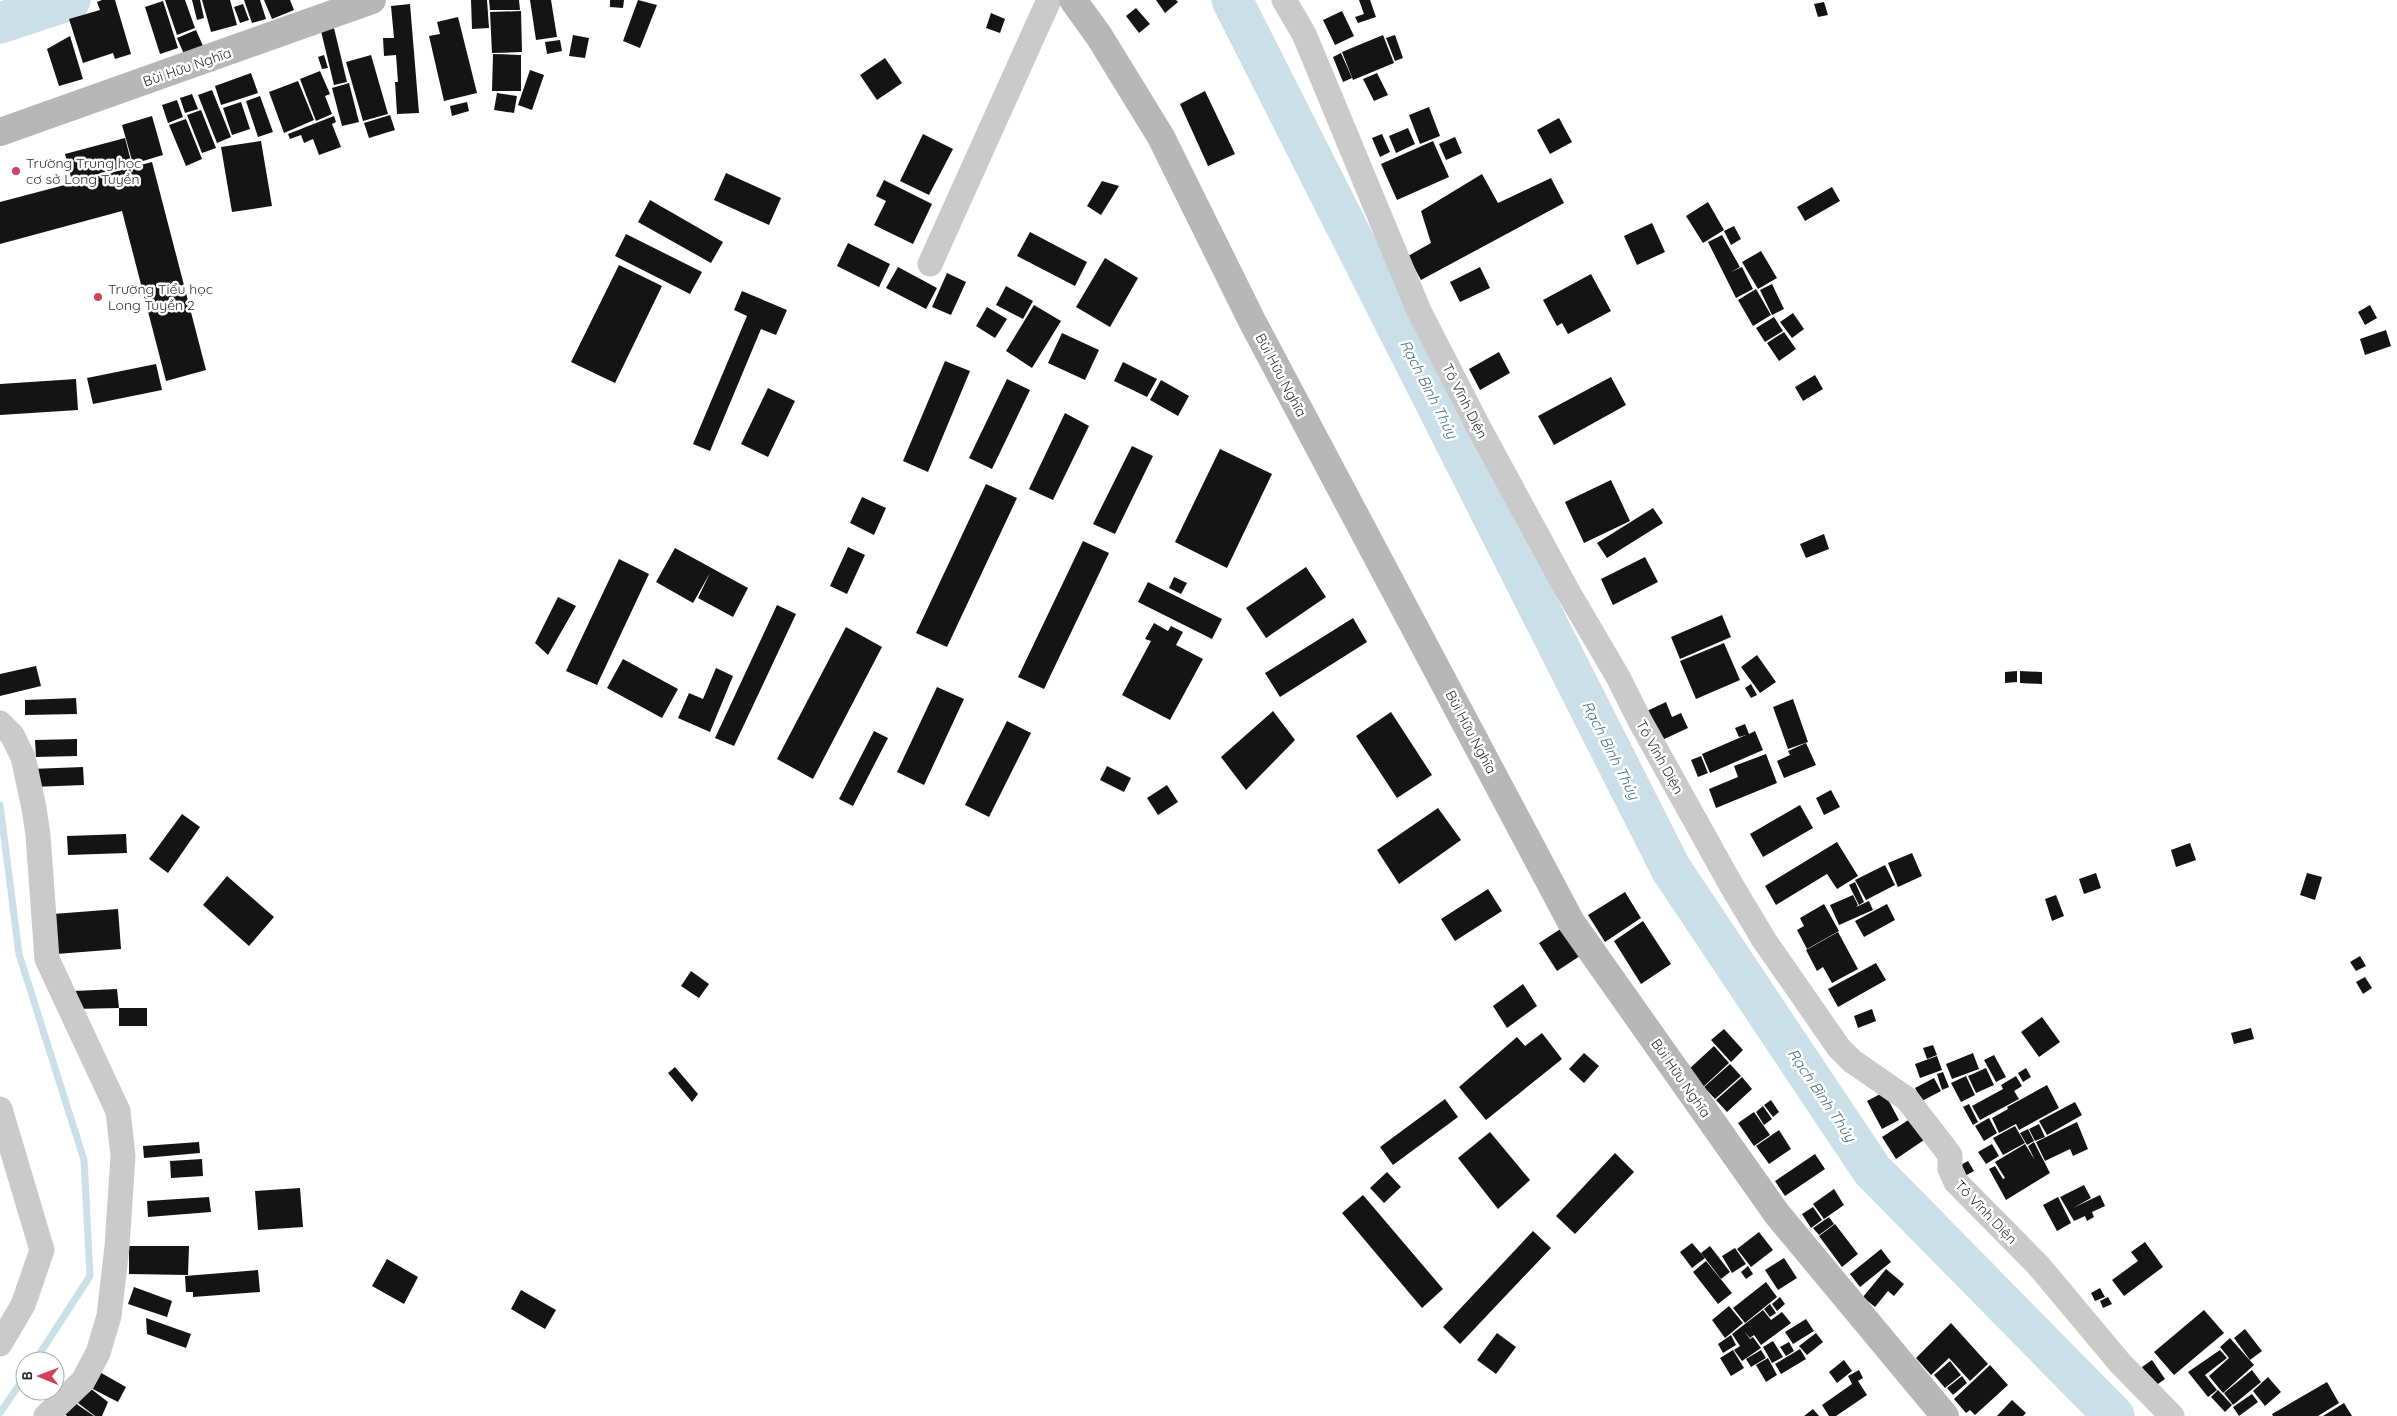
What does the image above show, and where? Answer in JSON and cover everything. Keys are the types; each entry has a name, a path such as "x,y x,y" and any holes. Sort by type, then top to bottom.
{"main road":[{"name":"Bùi Hữu Nghĩa","path":"0,132 372,0"},
{"name":"Bùi Hữu Nghĩa","path":"1072,0 1098,36 1160,137 1252,321 1571,922 1777,1214 1945,1416"}],"street":[{"path":"930,264 1049,0"},
{"name":"Tô Vĩnh Diện","path":"1284,0 1304,34 1376,212 1419,311 1566,590 1618,676 1640,721 1693,818 1764,940 1839,1048 1852,1061 1907,1099 1950,1155 1950,1170 1956,1182 2038,1265 2120,1363 2172,1416"},
{"path":"0,723 12,734 23,757 34,808 38,835 47,959 118,1111 122,1136 117,1247 109,1316 98,1353 82,1381 46,1416"},
{"path":"0,1108 42,1250 23,1305 0,1344"}],"building":[{"path":"115,0 131,54 115,59 113,53 83,63 69,19 100,10 97,2"},
{"path":"165,0 185,0 195,28 177,35"},
{"path":"192,0 200,0 204,18 197,20"},
{"path":"202,0 230,0 237,25 211,32"},
{"path":"244,0 260,0 266,19 252,23"},
{"path":"264,0 290,0 294,10 272,19"},
{"path":"471,0 487,0 489,28 472,29"},
{"path":"489,0 519,0 520,10 490,10"},
{"path":"530,0 551,0 557,37 536,40"},
{"path":"610,0 624,0 623,8 610,7"},
{"path":"638,0 657,5 640,48 623,41"},
{"path":"1156,0 1176,0 1178,2 1165,13"},
{"path":"1359,0 1370,0 1376,17 1358,23 1355,17 1364,14"},
{"path":"163,1 178,48 160,54 145,7"},
{"path":"1824,2 1828,15 1818,17 1814,4"},
{"path":"243,4 249,20 240,23 234,7"},
{"path":"410,4 419,113 397,114 395,82 398,82 396,55 384,56 383,38 394,38 391,6"},
{"path":"1136,8 1150,24 1139,33 1126,16"},
{"path":"521,11 522,52 492,53 490,12"},
{"path":"1342,11 1354,36 1335,45 1323,20"},
{"path":"991,13 1005,19 1000,33 986,28"},
{"path":"458,17 477,93 444,101 429,36 440,34 437,22"},
{"path":"333,24 347,82 334,85 320,27"},
{"path":"196,30 203,46 184,54 177,38"},
{"path":"573,35 589,38 585,58 569,56"},
{"path":"1383,35 1394,63 1353,80 1342,52"},
{"path":"1395,35 1403,58 1395,61 1386,38"},
{"path":"70,36 83,79 59,86 47,49"},
{"path":"560,40 562,51 547,54 545,42"},
{"path":"1341,53 1352,78 1343,82 1333,57"},
{"path":"493,54 521,55 521,91 492,91"},
{"path":"324,55 328,68 322,69 318,57"},
{"path":"371,55 388,114 363,121 346,62"},
{"path":"885,58 902,83 877,100 860,75"},
{"path":"530,70 544,75 532,110 518,105"},
{"path":"320,71 330,94 325,96 332,114 316,121 300,79"},
{"path":"251,73 258,93 221,105 215,86"},
{"path":"1377,73 1388,95 1374,101 1363,79"},
{"path":"298,81 314,120 284,133 269,92"},
{"path":"349,83 359,122 342,126 332,88"},
{"path":"212,90 231,137 217,143 198,95"},
{"path":"1205,91 1235,154 1208,166 1180,104"},
{"path":"497,93 517,96 514,113 494,110"},
{"path":"192,94 198,109 185,113 180,98"},
{"path":"260,96 273,132 258,137 246,101"},
{"path":"177,100 183,117 168,123 162,105"},
{"path":"241,102 250,129 232,135 223,108"},
{"path":"467,102 469,111 452,116 450,106"},
{"path":"1429,107 1440,136 1420,144 1409,115"},
{"path":"201,110 216,148 202,153 187,115"},
{"path":"390,115 395,130 369,138 364,123"},
{"path":"152,116 163,155 133,164 122,125"},
{"path":"334,116 336,122 332,124 341,147 319,155 313,139 304,143 301,135 290,139 288,134"},
{"path":"1559,118 1572,142 1550,154 1537,130"},
{"path":"186,119 202,159 186,166 169,125"},
{"path":"1408,128 1415,144 1396,153 1389,136"},
{"path":"923,134 953,149 929,195 900,181"},
{"path":"1382,134 1390,152 1380,157 1372,138"},
{"path":"1455,137 1462,153 1446,160 1439,144"},
{"path":"125,138 132,165 72,181 65,154"},
{"path":"261,141 272,206 232,212 221,147"},
{"path":"1433,141 1449,177 1397,200 1381,164"},
{"path":"152,162 206,370 166,381 122,211 0,244 0,202"},
{"path":"726,173 781,198 769,225 714,200"},
{"path":"1482,174 1498,203 1551,178 1564,203 1421,280 1408,256 1431,243 1421,211"},
{"path":"884,180 932,204 913,244 874,225 886,201 876,196"},
{"path":"1102,181 1119,186 1101,215 1087,206"},
{"path":"1832,187 1840,201 1805,221 1797,207"},
{"path":"650,200 723,242 711,263 638,222"},
{"path":"1708,202 1724,230 1703,243 1686,216"},
{"path":"1652,223 1665,252 1637,265 1624,236"},
{"path":"1734,226 1741,239 1731,245 1724,231"},
{"path":"1030,232 1087,262 1075,286 1017,256"},
{"path":"626,234 702,272 690,294 615,256"},
{"path":"1722,235 1740,267 1731,272 1742,267 1753,289 1736,298 1708,242"},
{"path":"848,243 890,264 879,287 837,266"},
{"path":"1761,251 1777,278 1758,289 1742,262"},
{"path":"1105,258 1138,278 1110,327 1076,307"},
{"path":"619,265 662,286 615,383 571,362"},
{"path":"898,267 937,288 926,309 886,288"},
{"path":"1480,267 1490,288 1460,302 1450,282"},
{"path":"947,273 966,282 951,315 932,307"},
{"path":"1591,274 1611,311 1568,334 1562,323 1557,326 1543,300"},
{"path":"1772,284 1784,309 1772,315 1760,290"},
{"path":"1006,286 1033,301 1023,319 996,305"},
{"path":"1756,289 1771,315 1753,326 1738,300"},
{"path":"742,291 787,310 776,335 761,329 710,451 693,444 747,316 734,310"},
{"path":"1034,305 1061,321 1032,368 1006,351"},
{"path":"2370,305 2377,318 2365,325 2358,312"},
{"path":"987,307 1007,319 995,338 976,326"},
{"path":"1793,313 1804,329 1792,338 1780,322"},
{"path":"1774,317 1783,331 1765,342 1756,328"},
{"path":"2386,330 2391,346 2365,355 2360,339"},
{"path":"1784,332 1796,349 1779,361 1767,343"},
{"path":"1062,333 1099,350 1085,380 1048,363"},
{"path":"1499,352 1510,373 1480,390 1469,369"},
{"path":"945,361 970,371 928,472 903,461"},
{"path":"1123,362 1157,379 1147,397 1114,381"},
{"path":"156,364 162,390 93,404 87,378"},
{"path":"1815,375 1823,389 1803,401 1795,387"},
{"path":"1611,377 1626,405 1554,445 1538,416"},
{"path":"76,379 78,410 0,415 0,384"},
{"path":"1007,379 1030,390 992,469 969,458"},
{"path":"1161,380 1189,396 1178,416 1150,400"},
{"path":"768,388 795,401 768,457 741,444"},
{"path":"1065,413 1089,426 1053,500 1029,489"},
{"path":"1132,446 1153,456 1115,534 1093,524"},
{"path":"1220,449 1272,474 1227,568 1175,542"},
{"path":"1611,480 1630,521 1584,543 1565,502"},
{"path":"986,484 1017,498 947,647 916,633"},
{"path":"862,497 886,508 874,535 850,523"},
{"path":"1653,508 1663,523 1607,558 1597,543"},
{"path":"1824,534 1829,549 1806,558 1800,544"},
{"path":"1083,541 1109,553 1044,689 1018,677"},
{"path":"848,547 865,555 847,594 830,586"},
{"path":"675,548 748,588 733,617 698,598 710,573 693,603 656,582"},
{"path":"1645,557 1658,582 1613,605 1601,579"},
{"path":"619,559 649,574 597,685 566,671"},
{"path":"1306,567 1326,597 1266,638 1246,608"},
{"path":"1174,577 1187,583 1181,594 1169,588"},
{"path":"1148,582 1222,619 1212,639 1138,602"},
{"path":"558,597 576,606 548,655 535,643"},
{"path":"777,605 796,614 734,746 715,738"},
{"path":"1722,615 1731,637 1680,659 1671,637"},
{"path":"1353,618 1367,642 1280,697 1265,673"},
{"path":"1154,623 1168,631 1171,626 1183,632 1176,645 1203,659 1170,720 1122,695 1151,641 1145,639"},
{"path":"846,627 882,647 813,779 777,759"},
{"path":"1724,643 1740,680 1696,699 1680,661"},
{"path":"1757,655 1776,682 1760,693 1741,667"},
{"path":"623,659 678,689 662,718 607,688"},
{"path":"36,666 41,686 0,696 0,674"},
{"path":"716,668 733,676 710,732 678,718 689,693 703,699"},
{"path":"2017,671 2017,682 2005,683 2005,672"},
{"path":"2020,671 2042,672 2042,684 2020,683"},
{"path":"1751,684 1757,695 1751,698 1745,688"},
{"path":"937,687 964,699 924,785 897,772"},
{"path":"76,698 77,714 25,715 25,700"},
{"path":"1793,699 1808,742 1788,749 1773,707"},
{"path":"1666,702 1672,717 1681,713 1688,728 1660,741 1647,711"},
{"path":"1273,711 1295,740 1246,790 1221,757"},
{"path":"1391,712 1432,775 1397,798 1356,736"},
{"path":"1007,721 1031,733 989,817 965,805"},
{"path":"1745,724 1749,734 1755,731 1763,750 1710,773 1702,754 1746,735 1739,737 1735,728"},
{"path":"874,731 888,738 853,806 839,799"},
{"path":"77,739 77,756 36,757 35,740"},
{"path":"1806,743 1816,765 1784,778 1777,761 1790,755 1788,751"},
{"path":"1766,754 1777,783 1716,808 1709,789 1738,777 1734,766"},
{"path":"1701,756 1708,773 1698,777 1691,760"},
{"path":"1107,766 1131,778 1124,792 1100,780"},
{"path":"83,767 84,785 32,787 31,769"},
{"path":"1167,785 1178,802 1158,815 1147,798"},
{"path":"1831,790 1840,807 1824,815 1816,798"},
{"path":"1800,805 1813,828 1763,857 1750,834"},
{"path":"1438,808 1461,840 1399,884 1377,850"},
{"path":"182,814 200,827 168,873 149,859"},
{"path":"126,834 127,853 68,855 67,836"},
{"path":"1837,842 1858,876 1837,889 1827,874 1776,905 1765,886"},
{"path":"2190,843 2196,860 2176,867 2171,850"},
{"path":"1912,853 1922,876 1898,887 1888,863"},
{"path":"1885,865 1895,885 1866,900 1855,880"},
{"path":"2096,873 2101,888 2084,894 2079,879"},
{"path":"2307,873 2322,877 2315,900 2300,895"},
{"path":"227,876 274,917 249,946 203,905"},
{"path":"1855,882 1864,902 1859,905 1849,885"},
{"path":"1488,889 1502,911 1455,941 1441,919"},
{"path":"1625,892 1641,918 1605,942 1588,915"},
{"path":"1853,895 1858,905 1856,907 1869,901 1873,910 1839,925 1830,905"},
{"path":"2056,895 2064,916 2052,921 2045,899"},
{"path":"1824,904 1839,931 1807,949 1797,930 1804,926 1800,918"},
{"path":"1887,904 1895,920 1864,937 1855,921"},
{"path":"118,909 121,949 56,954 53,914"},
{"path":"1643,921 1671,964 1641,984 1614,941"},
{"path":"1565,926 1583,954 1557,971 1539,943"},
{"path":"1838,932 1858,969 1832,983 1823,967 1817,971 1806,950"},
{"path":"2360,956 2366,966 2356,971 2350,962"},
{"path":"1876,963 1886,980 1838,1007 1828,989"},
{"path":"691,971 709,984 699,998 681,986"},
{"path":"2365,977 2372,988 2363,994 2356,982"},
{"path":"1523,984 1537,1006 1507,1028 1493,1006"},
{"path":"117,989 119,1008 75,1009 74,991"},
{"path":"119,1008 147,1008 147,1026 119,1026"},
{"path":"1872,1009 1876,1021 1858,1028 1854,1016"},
{"path":"2042,1017 2060,1042 2039,1057 2021,1032"},
{"path":"2251,1028 2254,1039 2234,1044 2231,1033"},
{"path":"1724,1029 1743,1050 1731,1062 1711,1040"},
{"path":"1542,1033 1562,1059 1486,1120 1459,1087 1517,1037 1525,1046"},
{"path":"1933,1045 1937,1055 1927,1059 1923,1048"},
{"path":"1714,1046 1729,1063 1703,1087 1688,1070"},
{"path":"1584,1053 1599,1066 1584,1083 1569,1069"},
{"path":"1973,1053 1979,1069 1952,1079 1946,1064"},
{"path":"1994,1055 2006,1077 1996,1082 1984,1060"},
{"path":"1937,1056 1942,1070 1920,1078 1915,1064"},
{"path":"1730,1064 1741,1076 1715,1099 1704,1087"},
{"path":"675,1067 698,1094 692,1102 668,1073"},
{"path":"1986,1068 1994,1085 1976,1093 1968,1076"},
{"path":"2026,1068 2031,1077 2023,1082 2018,1073"},
{"path":"1943,1072 1949,1087 1942,1090 1937,1074"},
{"path":"1966,1076 1975,1095 1961,1102 1951,1083"},
{"path":"2016,1076 2022,1086 2014,1091 2019,1099 1980,1120 1972,1106 2003,1089 2001,1085"},
{"path":"1742,1077 1752,1089 1727,1112 1716,1100"},
{"path":"1934,1078 1941,1091 1922,1101 1915,1088"},
{"path":"2047,1085 2059,1108 2019,1130 2016,1124 1999,1133 1992,1118 2008,1109 2007,1107"},
{"path":"1884,1092 1899,1120 1882,1129 1867,1101"},
{"path":"1445,1099 1458,1117 1393,1165 1380,1147"},
{"path":"1771,1100 1779,1112 1773,1117 1764,1105"},
{"path":"2075,1102 2082,1115 2047,1135 2039,1121"},
{"path":"1969,1104 1978,1122 1973,1125 1963,1107"},
{"path":"1763,1106 1772,1119 1764,1125 1756,1112"},
{"path":"1754,1112 1770,1135 1754,1146 1738,1123"},
{"path":"1989,1118 1997,1133 1984,1141 1975,1126"},
{"path":"1910,1119 1924,1140 1896,1159 1882,1137"},
{"path":"2077,1122 2088,1149 2073,1156 2070,1149 2045,1161 2036,1142"},
{"path":"2039,1124 2045,1137 2035,1141 2029,1129"},
{"path":"2015,1126 2025,1143 2003,1155 1993,1138"},
{"path":"2028,1129 2034,1141 2027,1145 2020,1133"},
{"path":"1779,1130 1791,1149 1769,1164 1756,1146"},
{"path":"1490,1132 1530,1180 1498,1209 1458,1158"},
{"path":"199,1142 200,1153 144,1158 143,1146"},
{"path":"2034,1142 2050,1173 2006,1200 1989,1169 1995,1166 2003,1179 2005,1178 1995,1162 2025,1144 2035,1160 2028,1146"},
{"path":"1992,1144 1999,1156 1986,1164 1978,1152"},
{"path":"1615,1153 1634,1172 1575,1234 1556,1216"},
{"path":"1815,1154 1825,1169 1785,1196 1775,1181"},
{"path":"202,1159 203,1176 171,1178 170,1161"},
{"path":"1968,1161 1974,1171 1961,1178 1955,1168"},
{"path":"1387,1172 1401,1187 1384,1203 1370,1188"},
{"path":"2084,1185 2091,1198 2073,1208 2100,1195 2105,1206 2092,1212 2094,1217 2087,1221 2085,1216 2074,1221 2060,1197"},
{"path":"300,1188 303,1227 258,1230 255,1191"},
{"path":"1834,1189 1844,1205 1824,1219 1813,1204"},
{"path":"1363,1195 1443,1289 1422,1308 1342,1213"},
{"path":"209,1197 211,1212 148,1217 147,1201"},
{"path":"2058,1197 2071,1223 2057,1231 2043,1205"},
{"path":"1813,1207 1822,1220 1811,1228 1802,1214"},
{"path":"1829,1217 1834,1224 1819,1235 1813,1228"},
{"path":"1835,1224 1858,1254 1842,1267 1819,1236"},
{"path":"1533,1231 1551,1248 1460,1344 1443,1327"},
{"path":"1759,1232 1773,1250 1751,1267 1737,1249"},
{"path":"2145,1242 2163,1267 2124,1296 2112,1280 2138,1261 2131,1252"},
{"path":"1692,1243 1705,1258 1692,1268 1680,1252"},
{"path":"129,1246 189,1246 188,1275 129,1274"},
{"path":"1710,1246 1730,1272 1721,1279 1701,1253"},
{"path":"1735,1248 1746,1264 1732,1273 1722,1256"},
{"path":"1881,1249 1891,1262 1860,1287 1850,1274"},
{"path":"1784,1258 1797,1278 1778,1290 1765,1270"},
{"path":"387,1259 418,1277 404,1304 372,1286"},
{"path":"1706,1261 1732,1293 1718,1304 1693,1272"},
{"path":"1748,1266 1753,1274 1746,1279 1741,1272"},
{"path":"1886,1269 1904,1284 1894,1296 1888,1291 1875,1307 1863,1297"},
{"path":"258,1270 260,1292 193,1297 193,1292 186,1292 185,1276"},
{"path":"1766,1282 1777,1297 1745,1323 1733,1308"},
{"path":"134,1287 172,1301 167,1317 128,1304"},
{"path":"2100,1288 2105,1297 2095,1301 2091,1293"},
{"path":"521,1290 556,1310 545,1329 511,1309"},
{"path":"1780,1297 1785,1304 1777,1311 1772,1304"},
{"path":"2108,1297 2112,1304 2103,1308 2100,1301"},
{"path":"1770,1304 1776,1313 1770,1317 1764,1309"},
{"path":"1729,1306 1743,1323 1725,1338 1712,1320"},
{"path":"1763,1310 1771,1320 1782,1312 1791,1323 1761,1345 1754,1335 1750,1338 1744,1331 1750,1339 1753,1337 1761,1348 1742,1361 1734,1350 1740,1346 1732,1334"},
{"path":"2204,1310 2224,1333 2174,1375 2154,1352"},
{"path":"146,1318 191,1334 186,1348 147,1334"},
{"path":"1806,1319 1814,1331 1793,1344 1785,1332"},
{"path":"1951,1323 1988,1364 1970,1381 1949,1358 1931,1375 1916,1358"},
{"path":"2245,1329 2262,1351 2250,1360 2234,1338"},
{"path":"1497,1333 1516,1347 1496,1374 1477,1360"},
{"path":"1816,1333 1823,1342 1807,1355 1799,1346"},
{"path":"1731,1335 1736,1345 1723,1353 1718,1344"},
{"path":"2230,1338 2254,1365 2223,1393 2209,1376 2229,1358 2220,1347"},
{"path":"1773,1341 1783,1357 1772,1363 1763,1347"},
{"path":"1789,1342 1794,1351 1786,1356 1780,1347"},
{"path":"1800,1349 1806,1359 1781,1374 1775,1364"},
{"path":"1733,1350 1744,1368 1731,1376 1720,1358"},
{"path":"1761,1350 1766,1358 1751,1367 1746,1359"},
{"path":"2220,1350 2227,1358 2205,1375 2217,1390 2208,1397 2188,1372"},
{"path":"1768,1358 1777,1375 1766,1382 1756,1365"},
{"path":"1844,1360 1852,1371 1837,1383 1829,1372"},
{"path":"2152,1360 2165,1379 2155,1386 2142,1367"},
{"path":"1950,1361 1961,1375 1945,1388 1934,1375"},
{"path":"1990,1365 2008,1385 1975,1415 1970,1410 1966,1413 1954,1399"},
{"path":"96,1370 126,1387 118,1402 87,1386"},
{"path":"1859,1370 1863,1378 1858,1381 1867,1395 1836,1416 1829,1416 1822,1405 1852,1384 1848,1376"},
{"path":"2252,1370 2261,1382 2233,1405 2224,1393"},
{"path":"1962,1376 1967,1383 1953,1395 1947,1388"},
{"path":"2268,1377 2281,1392 2265,1406 2253,1391"},
{"path":"2327,1382 2339,1403 2318,1416 2273,1416 2272,1414"},
{"path":"86,1385 108,1402 102,1416 95,1416 78,1403"},
{"path":"2218,1390 2232,1405 2225,1412 2211,1397"},
{"path":"2252,1394 2258,1402 2239,1416 2233,1407"},
{"path":"72,1400 94,1416 67,1416 62,1412"},
{"path":"2012,1400 2026,1413 2023,1416 1997,1416"},
{"path":"2344,1403 2352,1416 2323,1416"},
{"path":"1813,1409 1819,1416 1804,1416"}],"waterway":[{"name":"Rạch Bình Thủy","path":"0,23 70,0"},
{"name":"Rạch Bình Thủy","path":"1232,0 1671,869 1872,1170 2114,1416"},
{"path":"0,805 19,954 84,1160 90,1276 41,1351"},
{"path":"0,1413 15,1391"}],"place":[{"name":"Trường Trung học cơ sở Long Tuyền","path":"16,171"},
{"name":"Trường Tiểu học Long Tuyền 2","path":"98,297"}]}
